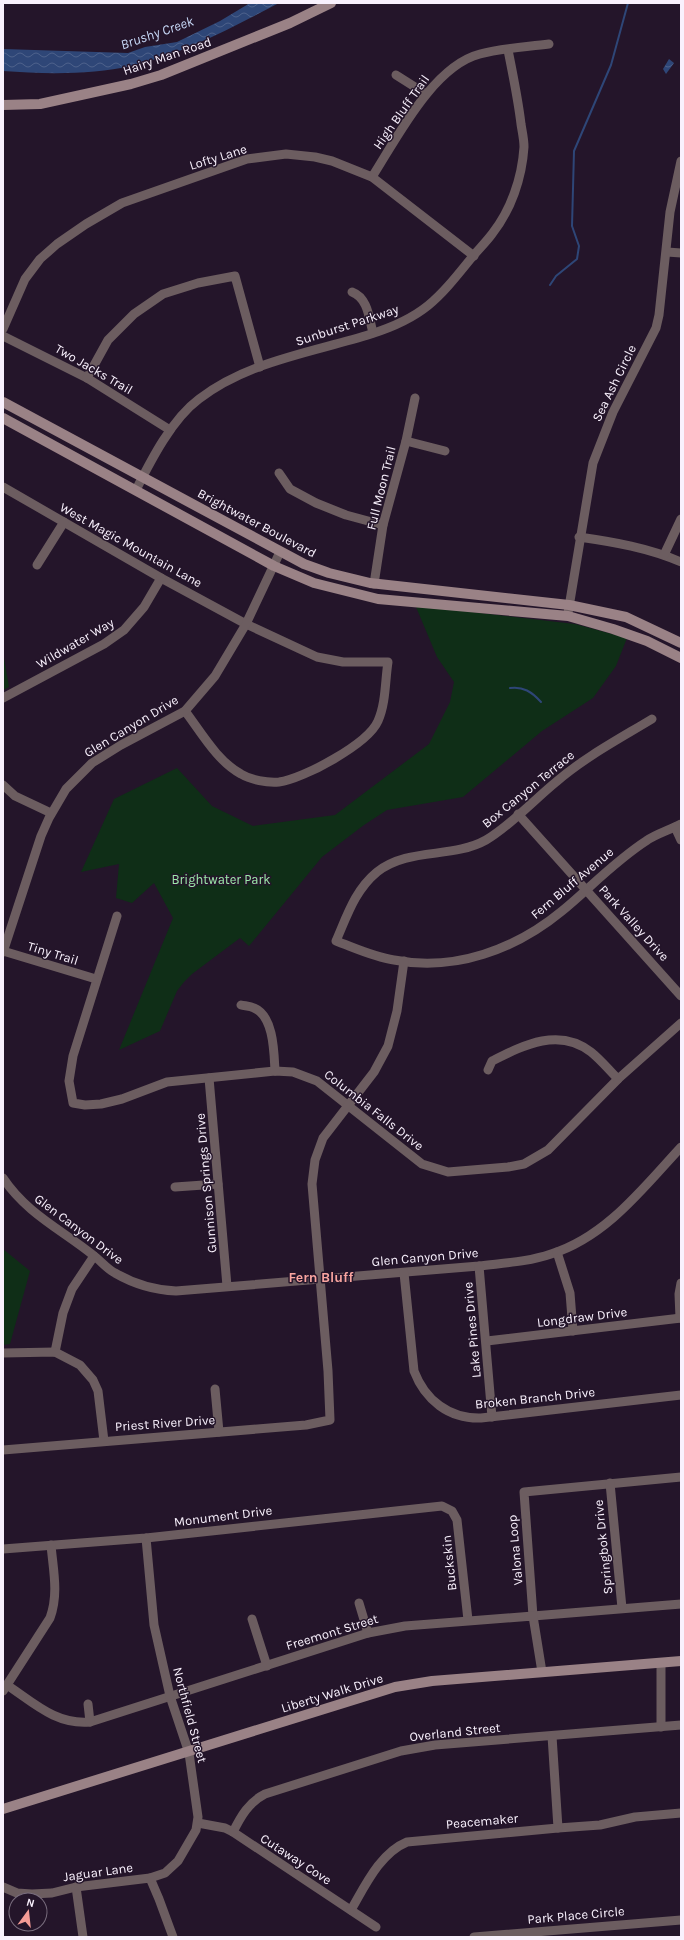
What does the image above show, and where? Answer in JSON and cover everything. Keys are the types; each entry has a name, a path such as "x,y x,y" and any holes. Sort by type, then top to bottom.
{"street":[{"name":"Hairy Man Road","path":"3,105 40,104 131,84 161,75 290,22 331,3"},
{"name":"High Bluff Trail","path":"372,177 426,94 446,71 466,59 480,54 549,44"},
{"name":"Sunburst Parkway","path":"136,490 170,430 198,399 235,377 260,367 373,333 402,322 432,303 442,294 492,234 508,210 521,168 524,145 520,112 508,50"},
{"path":"396,75 426,94"},
{"name":"Lofty Lane","path":"3,329 25,279 40,260 68,236 122,203 247,159 286,154 321,158 372,177 474,256"},
{"name":"Sea Ash Circle","path":"568,616 579,537 593,463 613,412 656,328 667,252 670,212 681,160"},
{"path":"667,252 681,253"},
{"path":"86,378 108,340 134,314 163,294 198,283 235,276 260,367"},
{"path":"352,292 359,294 364,300 373,333"},
{"name":"Two Jacks Trail","path":"3,336 86,378 170,430"},
{"name":"Full Moon Trail","path":"374,584 383,525 406,441 415,398"},
{"name":"Brightwater Boulevard","path":"3,402 280,552 304,564 329,573 374,584 569,604 626,617 681,643"},
{"name":"Brightwater Boulevard","path":"3,418 274,566 314,583 378,599 568,616 647,641 681,658"},
{"path":"406,441 445,451"},
{"path":"279,473 290,489 316,503 346,515 383,525"},
{"name":"West Magic Mountain Lane","path":"3,487 161,578 246,624 317,657 343,662 388,662 383,706 378,723 366,737 348,750 302,776 279,782 257,780 241,774 225,763 185,711"},
{"path":"664,555 681,519"},
{"path":"36,565 64,522"},
{"path":"579,537 618,543 664,555 681,562"},
{"name":"Glen Canyon Drive","path":"3,951 41,836 51,813 66,789 92,763 120,745 185,711 215,676 246,624 280,552"},
{"name":"Wildwater Way","path":"3,698 104,644 124,630 144,607 161,578"},
{"name":"Box Canyon Terrace","path":"336,941 358,892 370,878 379,871 401,860 459,851 476,845 493,836 576,766 652,719"},
{"path":"3,785 15,796 51,813"},
{"name":"Park Valley Drive","path":"518,814 681,996"},
{"path":"678,825 681,840"},
{"name":"Fern Bluff Avenue","path":"336,941 377,956 404,961 442,962 461,960 497,950 519,941 550,921 620,859 647,840 678,825"},
{"name":"Columbia Falls Drive","path":"117,916 72,1056 69,1081 73,1103 85,1105 101,1104 122,1099 167,1082 275,1071 293,1072 313,1079 413,1158 432,1168 453,1172 508,1167 524,1164 548,1150 618,1079 681,1022"},
{"name":"Tiny Trail","path":"3,951 96,979"},
{"path":"321,1278 312,1184 313,1172 323,1138 374,1072 388,1046 397,1011 404,961"},
{"path":"241,1005 257,1010 267,1022 274,1047 275,1071"},
{"path":"488,1070 492,1061 526,1044 552,1039 568,1041 586,1049 597,1057 618,1079"},
{"name":"Gunnison Springs Drive","path":"209,1078 227,1286"},
{"name":"Glen Canyon Drive","path":"3,1178 12,1192 36,1215 94,1256 113,1273 152,1288 176,1291 479,1266 525,1261 557,1252 590,1236 610,1220 681,1147"},
{"path":"175,1187 218,1184"},
{"path":"557,1252 570,1293 573,1331"},
{"path":"55,1352 63,1313 72,1289 94,1256"},
{"name":"Lake Pines Drive","path":"479,1266 487,1341 492,1417"},
{"name":"Broken Branch Drive","path":"404,1273 413,1366 418,1382 424,1392 436,1404 450,1412 465,1417 492,1417 681,1395"},
{"name":"Priest River Drive","path":"3,1450 306,1425 330,1420 321,1278"},
{"path":"681,1283 678,1294 681,1318"},
{"name":"Longdraw Drive","path":"487,1341 681,1318"},
{"path":"3,1353 55,1352 80,1365 93,1380 101,1411 104,1441"},
{"path":"215,1389 219,1432"},
{"name":"Valona Loop","path":"534,1616 524,1492 681,1477"},
{"name":"Springbok Drive","path":"610,1483 622,1608"},
{"name":"Monument Drive","path":"3,1549 146,1538 338,1516 446,1507"},
{"name":"Buckskin","path":"446,1507 452,1511 457,1520 468,1620"},
{"name":"Northfield Street","path":"146,1538 154,1625 170,1696 189,1753 198,1823"},
{"path":"5,1688 50,1618 53,1609 55,1596 51,1545"},
{"path":"359,1603 368,1633"},
{"path":"542,1672 534,1616 681,1604"},
{"name":"Freemont Street","path":"5,1688 64,1721 90,1722 368,1633 405,1626 534,1616"},
{"path":"252,1619 267,1666"},
{"name":"Liberty Walk Drive","path":"3,1809 189,1753 396,1687 432,1681 681,1661"},
{"path":"660,1663 661,1727"},
{"path":"88,1704 90,1722"},
{"name":"Overland Street","path":"233,1832 242,1814 251,1803 265,1794 401,1751 435,1745 681,1725"},
{"path":"552,1736 558,1828"},
{"name":"Peacemaker","path":"351,1910 385,1857 394,1848 402,1843 416,1840 600,1825 636,1817 681,1813"},
{"path":"150,1878 165,1873 178,1861 198,1823"},
{"name":"Cutaway Cove","path":"198,1823 225,1828 233,1832 376,1927"},
{"name":"Jaguar Lane","path":"3,1887 17,1893 52,1893 76,1887 150,1878 169,1923 173,1937"},
{"path":"76,1887 83,1937"},
{"name":"Park Place Circle","path":"474,1937 681,1920"}],"green space":[{"name":"Brightwater Park","path":"416,607 575,624 627,638 616,666 593,698 542,731 463,797 387,810 364,825 322,857 249,946 240,938 192,974 184,982 177,991 160,1031 119,1050 173,918 154,883 132,903 116,898 119,864 81,872 114,799 177,768 212,806 253,826 335,815 429,744 450,702 454,682 437,657"},
{"path":"3,652 9,687 3,690"},
{"path":"3,1249 30,1271 10,1344 3,1345"}],"water":[{"path":"250,3 279,3 206,39 169,55 150,61 100,71 34,73 3,71 3,49 128,53 145,47 177,42 220,21"},
{"path":"669,59 674,63 666,74 663,69"}],"waterway":[{"path":"550,285 556,276 577,259 579,246 572,226 574,151 611,65 628,3"},
{"path":"510,688 527,690 541,702"}],"district":[{"name":"Fern Bluff","path":"321,1277"}],"water label":[{"name":"Brushy Creek","path":"157,33"}]}
